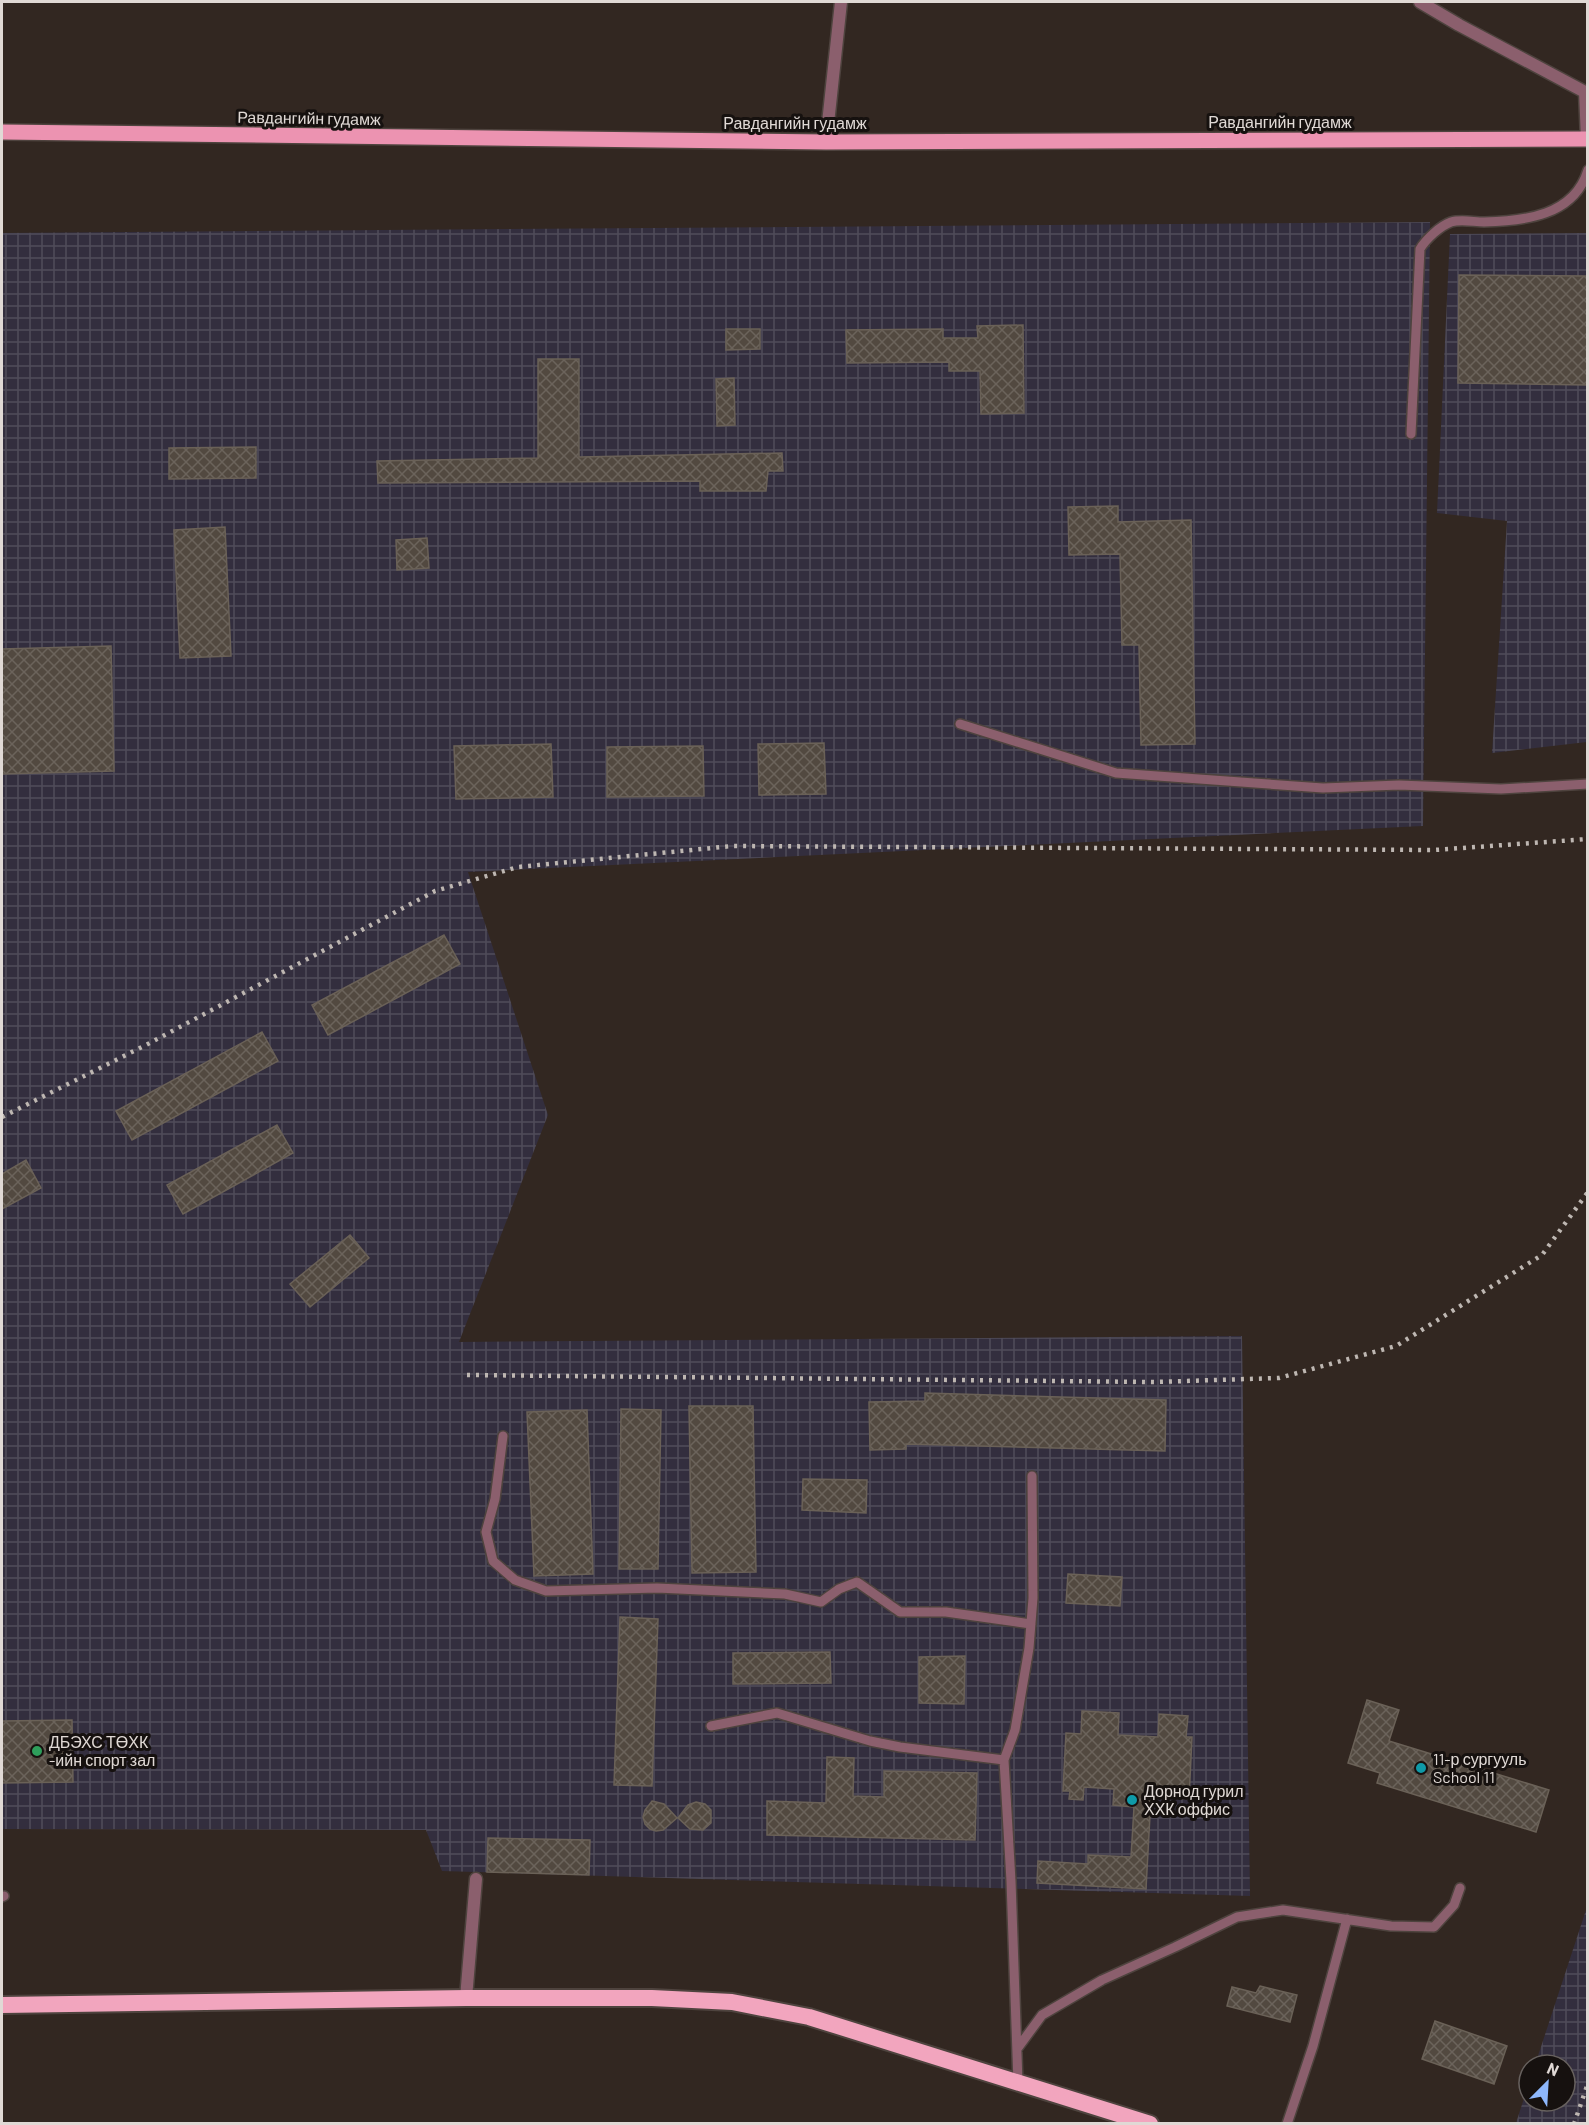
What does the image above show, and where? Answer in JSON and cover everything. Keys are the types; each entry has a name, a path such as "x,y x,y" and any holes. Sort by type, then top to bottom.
{"highway":[{"path":"2,2005 466,1998 652,1998 732,2002 809,2017 1150,2124"}],"main road":[{"name":"Равдангийн гудамж","path":"2,132 826,142 1587,139"}],"street":[{"path":"826,142 842,2"},
{"path":"1420,2 1459,25 1586,88 1587,139"},
{"path":"466,1998 476,1879"}],"lane":[{"path":"1587,139 1587,147"},
{"path":"1411,434 1420,249 1425,241 1452,222 1518,221 1547,213 1569,200 1584,182 1587,170"},
{"path":"960,724 1116,773 1323,788 1400,785 1500,789 1587,784"},
{"path":"503,1436 495,1499 486,1532 493,1561 515,1580 546,1591 668,1588 785,1594 821,1602 839,1589 857,1582 900,1612 946,1612 1031,1624"},
{"path":"1018,2083 1004,1760 1015,1730 1029,1648 1033,1575 1032,1476"},
{"path":"711,1726 777,1713 870,1741 1004,1760"},
{"path":"1017,2049 1042,2015 1102,1980 1237,1917 1282,1910 1391,1926 1434,1927 1454,1905 1460,1888"},
{"path":"1287,2124 1313,2046 1347,1919"}],"shaded area":[{"path":"1430,222 1423,826 468,872 548,1115 459,1342 1242,1336 1250,1896 442,1871 426,1830 2,1829 2,233"},
{"path":"1587,233 1587,742 1492,753 1507,521 1437,513 1450,234"},
{"path":"1587,1907 1587,2123 1516,2123 1519,2113 1577,2113 1577,2053 1539,2053"}],"building":[{"path":"1459,275 1587,276 1587,385 1458,383"},
{"path":"1023,325 1024,413 981,414 980,371 949,371 949,362 847,363 846,330 943,329 943,338 978,338 977,326"},
{"path":"726,329 760,329 760,349 726,350"},
{"path":"538,359 579,359 579,457 782,453 783,471 768,471 766,491 700,491 700,481 378,483 377,461 538,458"},
{"path":"734,378 735,425 717,426 716,379"},
{"path":"256,447 256,478 169,479 169,448"},
{"path":"1118,506 1118,522 1191,520 1195,744 1141,745 1139,645 1122,645 1120,554 1069,555 1068,507"},
{"path":"225,527 231,656 180,658 174,530"},
{"path":"427,538 429,568 397,570 396,540"},
{"path":"111,646 114,771 2,774 2,649"},
{"path":"824,743 826,794 759,795 758,744"},
{"path":"551,744 553,797 456,799 454,746"},
{"path":"703,746 704,796 607,797 607,747"},
{"path":"444,935 460,964 328,1035 312,1005"},
{"path":"262,1032 278,1061 132,1140 116,1111"},
{"path":"277,1125 293,1153 183,1214 167,1185"},
{"path":"26,1160 41,1188 2,1209 2,1174"},
{"path":"350,1235 369,1258 310,1307 290,1284"},
{"path":"925,1393 1166,1400 1165,1451 906,1444 906,1449 870,1450 869,1402 925,1401"},
{"path":"689,1406 753,1406 756,1572 692,1573"},
{"path":"621,1409 661,1410 658,1569 619,1569"},
{"path":"587,1410 593,1574 534,1576 527,1412"},
{"path":"803,1479 867,1480 866,1513 802,1510"},
{"path":"1068,1574 1122,1577 1120,1606 1066,1603"},
{"path":"620,1617 658,1619 652,1786 614,1785"},
{"path":"830,1652 831,1683 733,1684 733,1653"},
{"path":"965,1656 964,1704 919,1703 919,1657"},
{"name":"11-р сургууль School 11","path":"1367,1700 1399,1710 1389,1741 1549,1790 1536,1832 1377,1783 1380,1773 1348,1763"},
{"name":"Дорнод гурил ХХК оффис","path":"1082,1711 1119,1713 1118,1735 1158,1737 1159,1714 1188,1716 1186,1737 1192,1737 1189,1799 1151,1797 1146,1889 1037,1883 1038,1861 1088,1864 1088,1855 1131,1857 1134,1807 1113,1805 1114,1789 1084,1787 1083,1800 1069,1799 1070,1791 1063,1791 1066,1733 1081,1734"},
{"name":"ДБЭХС ТӨХК -ийн спорт зал","path":"72,1720 73,1782 2,1783 2,1721"},
{"path":"827,1757 854,1758 853,1796 884,1797 884,1771 977,1773 975,1840 767,1835 767,1801 826,1803"},
{"path":"652,1801 664,1804 677,1818 663,1830 650,1829 645,1824 643,1817 645,1810"},
{"path":"696,1802 705,1804 711,1810 711,1823 703,1830 690,1829 678,1818 688,1805"},
{"path":"488,1838 590,1840 589,1875 487,1872"},
{"path":"1260,1986 1297,1995 1290,2022 1227,2006 1232,1987 1256,1993"},
{"path":"1435,2021 1507,2046 1494,2084 1422,2059"}],"railway":[{"path":"2,1117 146,1045 435,891 518,867 732,846 1434,850 1588,839"},
{"path":"467,1375 1154,1382 1279,1378 1396,1346 1542,1255 1588,1192"},
{"path":"1574,2124 1588,2083"}],"place":[{"name":"ДБЭХС ТӨХК -ийн спорт зал","path":"37,1751"},
{"name":"11-р сургууль School 11","path":"1421,1768"},
{"name":"Дорнод гурил ХХК оффис","path":"1132,1800"}]}
